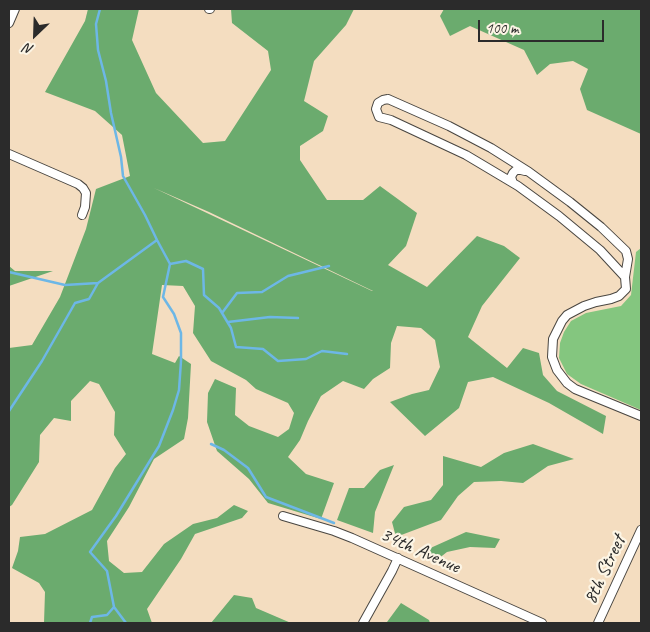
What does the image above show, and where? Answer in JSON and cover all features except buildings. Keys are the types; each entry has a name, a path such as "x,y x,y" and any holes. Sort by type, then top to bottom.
{"street":[{"path":"9,23 15,9"},
{"path":"625,276 600,250 559,216 512,183 466,155 379,116 376,112 378,103 382,100 388,100 449,126 491,148 529,172 570,202 623,247 628,259 625,276 626,289 619,296 611,300 596,302 567,314 553,339 552,357 557,370 566,383 574,389 641,416"},
{"path":"9,154 78,184 83,188 86,193 85,207 82,215"},
{"path":"512,183 511,177 516,170 529,172"},
{"name":"34th Avenue","path":"283,516 334,531 542,623"},
{"name":"8th Street","path":"598,623 641,530"},
{"path":"363,623 398,558"}],"green space":[{"path":"88,9 139,9 132,40 156,93 203,143 225,141 271,70 268,51 232,23 231,9 354,9 346,25 314,61 304,101 328,116 323,131 300,146 300,160 327,200 363,200 380,186 417,213 406,246 388,265 427,287 477,236 504,246 520,258 482,306 468,337 507,368 523,348 539,353 543,375 557,391 606,416 603,434 549,403 493,377 468,382 459,408 425,436 390,402 429,390 440,367 435,340 421,328 397,326 391,343 390,368 373,379 364,389 343,381 321,396 300,440 288,457 306,474 334,483 321,519 268,503 249,479 217,451 207,422 208,393 215,379 236,388 235,415 249,426 278,437 289,429 294,413 288,403 256,389 246,380 211,361 193,333 195,306 183,286 162,285 152,354 175,363 179,356 191,364 188,418 184,439 154,459 129,507 107,541 109,561 124,573 142,572 164,544 193,524 217,518 234,505 248,511 242,518 195,534 181,559 147,609 152,623 44,623 45,592 39,583 12,568 18,551 20,537 45,534 92,510 115,468 126,454 114,435 115,412 99,384 90,381 71,401 71,421 54,418 40,435 39,462 9,507 9,348 32,345 60,297 86,229 96,189 130,176 122,135 95,111 45,92 85,21","holes":["154,188 209,212 373,291"]},
{"path":"444,9 641,9 641,134 587,110 580,89 588,69 573,61 550,64 537,75 524,50 470,26 450,36 440,16"},
{"path":"641,248 641,410 581,384 567,374 559,358 560,343 571,321 586,313 621,306 631,295 636,252"},
{"path":"9,266 15,271 53,271 9,286"},
{"path":"533,444 574,459 548,466 523,483 501,481 474,482 458,496 441,520 396,537 392,522 404,507 431,500 443,485 443,456 481,467 504,453"},
{"path":"394,465 375,512 373,533 337,520 349,488 364,488 380,470"},
{"path":"466,532 500,539 495,548 470,547 447,552 438,559 426,550"},
{"path":"234,595 252,598 256,608 291,623 211,623"},
{"path":"401,603 429,620 430,623 388,623"}],"waterway":[{"path":"90,623 92,617 107,615 114,607 107,571 90,552 116,516 159,446 179,390 181,361 181,333 174,314 163,297 170,264 123,176 106,81 98,50 96,24 100,9"},
{"path":"9,272 65,285 98,283 157,240"},
{"path":"170,264 186,261 203,269 204,295 219,308 231,328 236,347 263,349 278,361 306,359 322,351 347,354"},
{"path":"222,313 237,293 262,292 288,276 329,266"},
{"path":"9,411 42,361 75,303 89,299 98,283"},
{"path":"228,322 270,317 298,318"},
{"path":"211,444 224,450 248,468 266,497 334,523"},
{"path":"114,607 126,623"}]}
